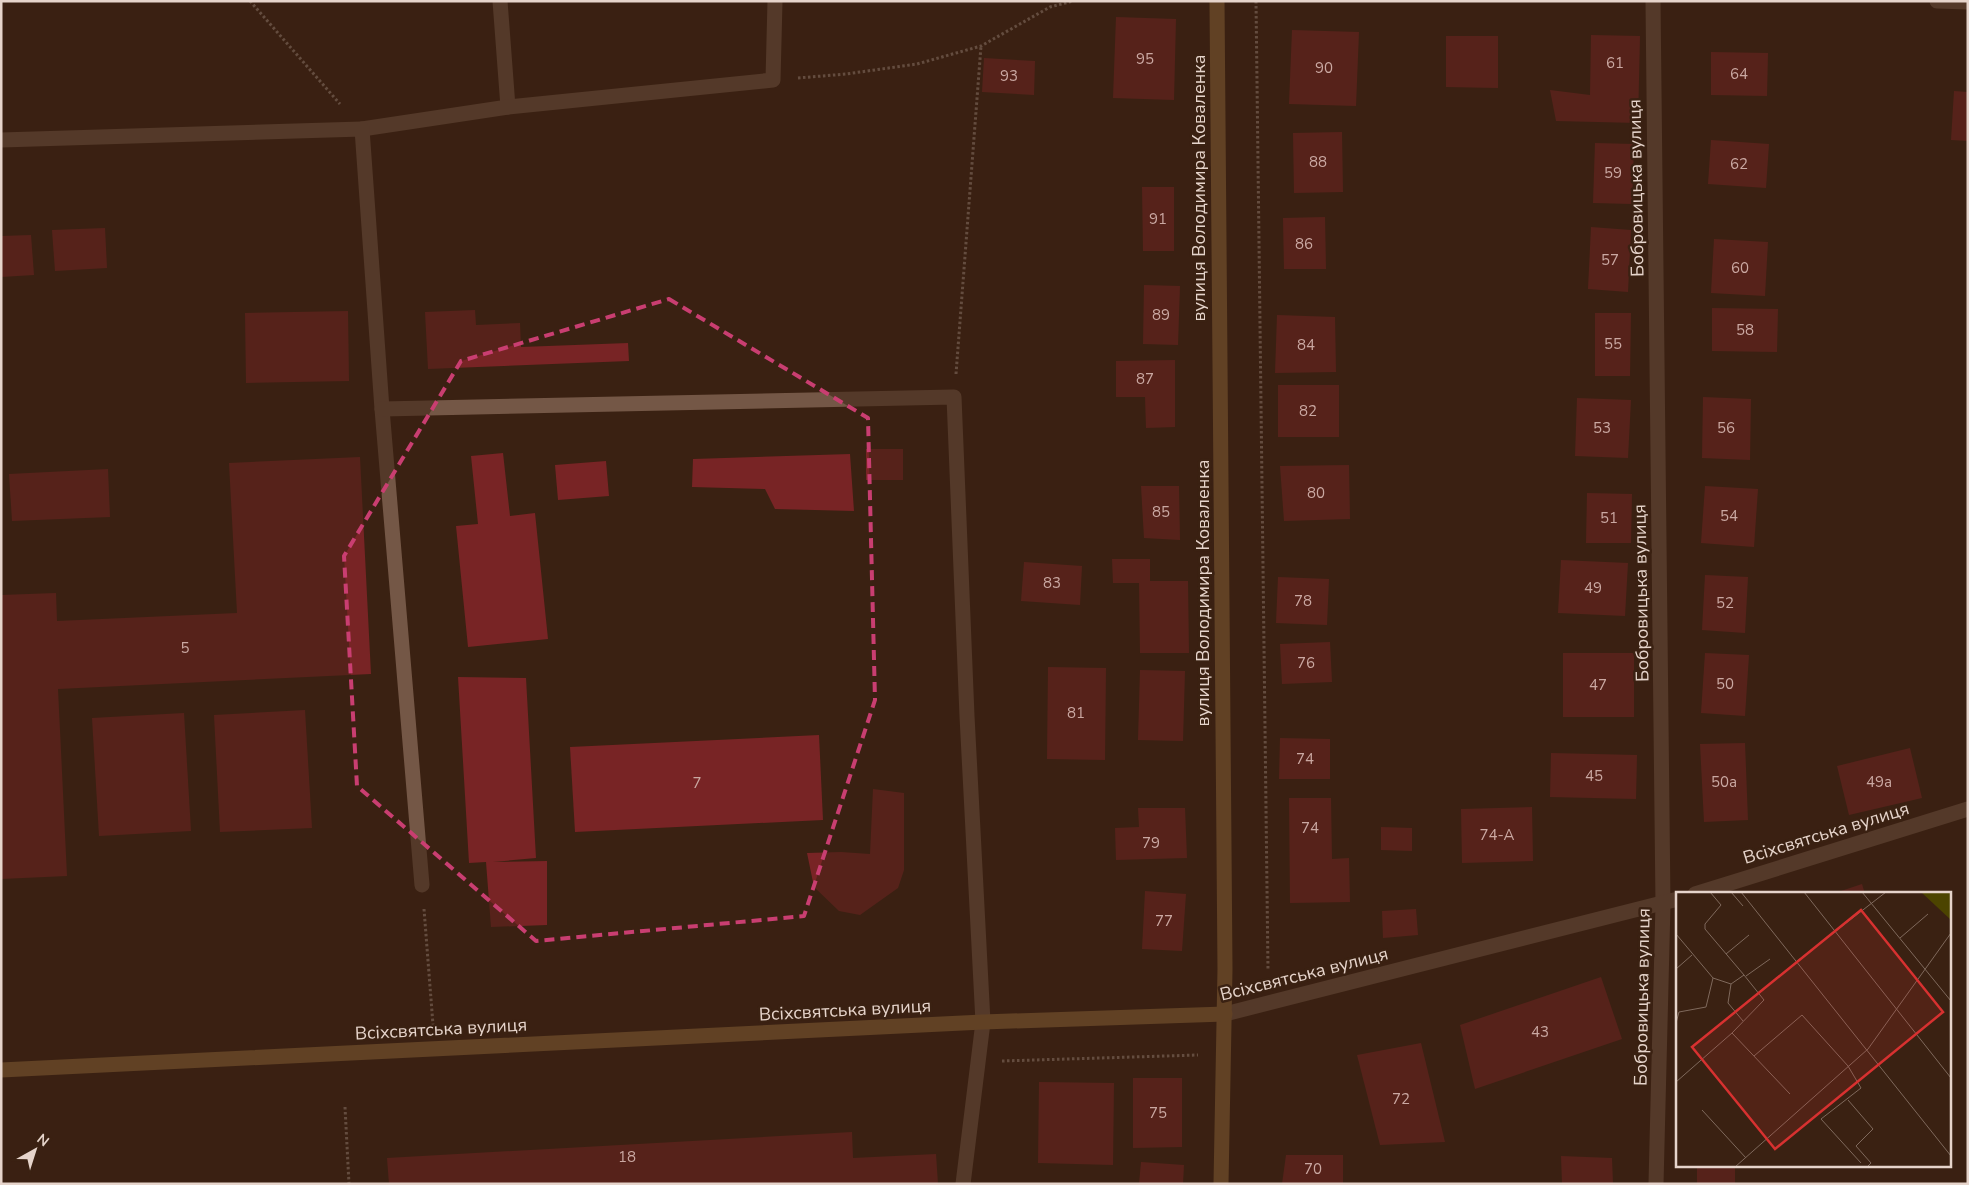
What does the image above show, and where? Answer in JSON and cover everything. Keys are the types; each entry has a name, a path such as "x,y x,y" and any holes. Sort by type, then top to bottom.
{"street":[{"path":"500,1 508,107"},
{"path":"1,140 362,129 508,107 773,80 775,1"},
{"name":"вулиця Володимира Коваленка","path":"1217,1 1225,1014 1221,1184"},
{"name":"Бобровицька вулиця","path":"1653,1 1663,904 1656,1184"},
{"path":"1937,1 1968,2"},
{"path":"362,129 382,409 422,885"},
{"path":"382,409 954,397 967,716 983,1022 964,1184"},
{"name":"Всіхсвятська вулиця","path":"1701,892 1968,809"},
{"name":"Всіхсвятська вулиця","path":"1,1070 983,1022 1225,1014 1676,900"}],"path":[{"path":"250,1 362,129"},
{"path":"773,80 846,74 917,64 981,46 1050,7 1073,1"},
{"path":"1256,1 1268,970"},
{"path":"954,397 981,46"},
{"path":"426,934 435,1048"},
{"path":"978,1062 1205,1055"},
{"path":"345,1107 350,1184"}],"highlighted area":[{"path":"669,299 868,418 875,700 804,916 536,941 357,786 344,556 461,361"}],"building":[{"path":"1116,17 1176,19 1174,100 1113,98"},
{"path":"1292,30 1359,32 1356,106 1289,104"},
{"path":"1591,35 1640,36 1638,123 1556,121 1550,90 1590,95"},
{"path":"1446,36 1498,36 1498,88 1446,87"},
{"path":"1711,52 1768,53 1767,96 1711,95"},
{"path":"984,58 1035,61 1034,95 982,92"},
{"path":"1954,91 1968,92 1968,141 1951,140"},
{"path":"1342,132 1343,192 1294,193 1293,133"},
{"path":"1711,140 1769,144 1766,188 1708,184"},
{"path":"1595,143 1634,144 1632,204 1593,203"},
{"path":"1142,187 1174,187 1174,251 1143,251"},
{"path":"1325,217 1326,269 1284,269 1283,218"},
{"path":"1591,227 1631,230 1628,292 1588,289"},
{"path":"105,228 107,268 55,271 52,230"},
{"path":"31,235 34,275 1,277 1,236"},
{"path":"1714,239 1768,242 1765,296 1711,293"},
{"path":"1144,285 1180,286 1178,345 1143,344"},
{"path":"1712,308 1778,309 1777,352 1712,351"},
{"path":"475,310 476,325 520,323 521,347 628,343 629,361 428,369 425,312"},
{"path":"348,311 349,381 246,383 245,313"},
{"path":"1595,313 1631,313 1630,376 1595,376"},
{"path":"1277,315 1335,317 1336,372 1275,373"},
{"path":"1175,360 1175,427 1146,428 1145,397 1116,397 1116,361"},
{"path":"1278,385 1339,385 1339,437 1278,437"},
{"path":"1703,397 1751,399 1750,460 1702,458"},
{"path":"1577,398 1631,400 1628,458 1575,456"},
{"path":"866,449 903,449 903,480 866,480"},
{"path":"503,453 510,516 535,513 548,639 468,647 456,526 478,524 471,456"},
{"path":"850,454 854,511 775,509 765,489 692,487 693,459"},
{"path":"360,457 371,674 58,689 67,876 1,879 1,595 56,593 57,621 237,613 229,463"},
{"path":"606,461 609,496 558,500 555,465"},
{"path":"1349,465 1350,519 1284,521 1280,466"},
{"path":"108,469 110,517 12,521 9,474"},
{"path":"1141,486 1179,486 1180,540 1144,538"},
{"path":"1705,486 1758,489 1754,547 1701,543"},
{"path":"1587,493 1632,494 1631,543 1586,543"},
{"path":"1112,559 1150,559 1150,581 1188,581 1189,653 1140,653 1139,583 1113,583"},
{"path":"1561,560 1628,563 1625,616 1558,613"},
{"path":"1024,562 1082,566 1080,605 1021,601"},
{"path":"1705,575 1748,577 1745,633 1702,630"},
{"path":"1278,577 1329,579 1327,625 1276,623"},
{"path":"1330,642 1332,682 1282,684 1280,644"},
{"path":"1563,653 1634,653 1634,717 1563,717"},
{"path":"1705,653 1749,655 1745,716 1701,713"},
{"path":"1048,667 1106,668 1105,760 1047,759"},
{"path":"1140,670 1185,671 1183,741 1138,740"},
{"path":"458,677 526,678 536,858 493,862 547,861 547,925 491,927 486,862 469,863"},
{"path":"305,710 312,828 220,832 214,715"},
{"path":"184,713 191,831 99,836 92,718"},
{"path":"819,735 823,820 575,832 570,747"},
{"path":"1280,738 1330,739 1330,779 1279,779"},
{"path":"1745,743 1748,820 1704,822 1700,744"},
{"path":"1910,748 1922,798 1849,815 1837,766"},
{"path":"1551,753 1637,755 1636,799 1550,797"},
{"path":"873,789 904,793 904,870 898,888 860,915 839,911 814,887 807,853 841,852 870,854"},
{"path":"1289,798 1331,798 1332,859 1349,858 1350,902 1290,903"},
{"path":"1532,807 1533,861 1462,863 1461,809"},
{"path":"1138,808 1185,808 1187,858 1116,860 1115,828 1139,827"},
{"path":"1381,827 1412,828 1412,851 1381,850"},
{"path":"1862,884 1864,892 1838,892"},
{"path":"1145,891 1186,894 1182,951 1142,949"},
{"path":"1416,909 1418,935 1383,938 1382,911"},
{"path":"1601,977 1622,1039 1475,1089 1460,1025"},
{"path":"1421,1043 1445,1142 1380,1145 1357,1055"},
{"path":"1133,1078 1182,1078 1182,1147 1133,1148"},
{"path":"1039,1082 1114,1083 1113,1165 1038,1163"},
{"path":"852,1132 853,1158 936,1154 938,1184 389,1184 387,1158"},
{"path":"1286,1155 1343,1155 1343,1184 1282,1184"},
{"path":"1561,1156 1612,1158 1613,1184 1562,1184"},
{"path":"1141,1162 1184,1165 1183,1184 1139,1184"},
{"path":"1697,1168 1735,1168 1735,1184 1697,1184"}]}
